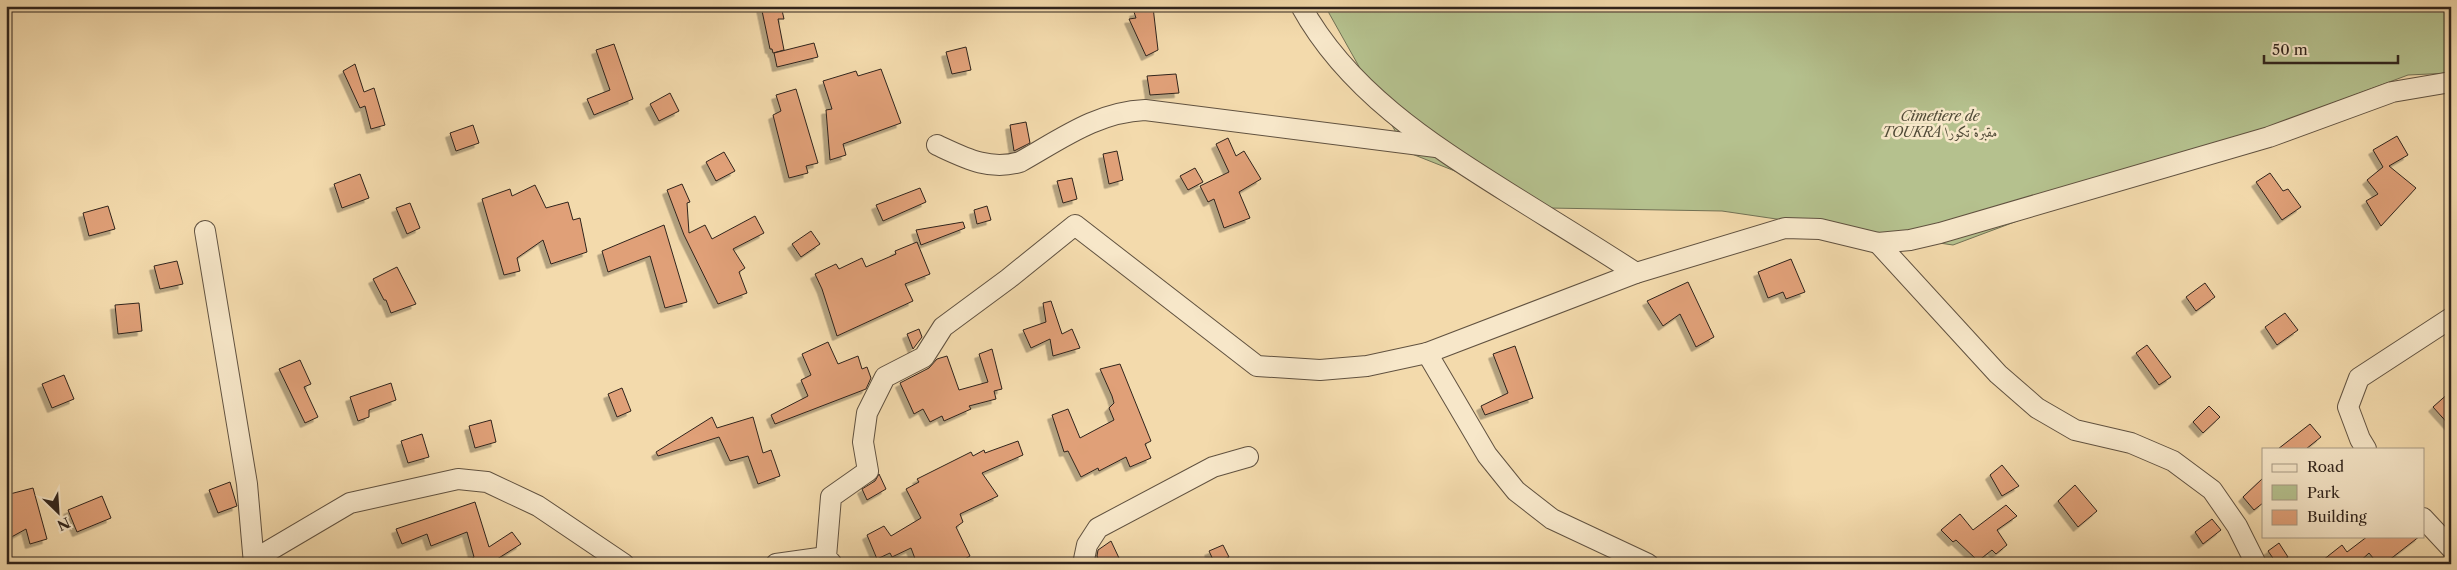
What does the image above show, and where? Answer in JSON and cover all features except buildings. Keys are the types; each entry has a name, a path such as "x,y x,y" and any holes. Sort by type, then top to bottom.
{"street":[{"path":"1301,6 1322,41 1356,80 1436,147 1636,273"},
{"path":"776,564 829,560 831,497 868,471 864,442 867,413 885,377 924,357 943,327 1008,279 1075,225 1257,366 1320,370 1367,366 1427,353 1636,273 1785,228 1820,229 1878,243 1910,240 1940,233 2269,137 2392,92 2451,82"},
{"path":"936,145 980,164 1007,166 1020,162 1096,119 1128,111 1145,110 1436,147"},
{"path":"205,231 247,484 254,561 350,503 458,479 487,482 538,506 624,564"},
{"path":"1878,243 1998,374 2037,408 2075,430 2130,443 2173,461 2212,490 2237,526 2256,564"},
{"path":"2366,448 2348,407 2359,378 2451,318"},
{"path":"1427,353 1487,455 1516,491 1552,520 1648,564"},
{"path":"1083,564 1087,545 1098,528 1213,467 1248,457"},
{"path":"2424,519 2451,548"}],"green space":[{"name":"Cimetiere de TOUKRA مقبرة تكورا","path":"1325,6 2451,6 2451,73 2408,75 1953,245 1722,211 1548,208 1407,152"}]}
